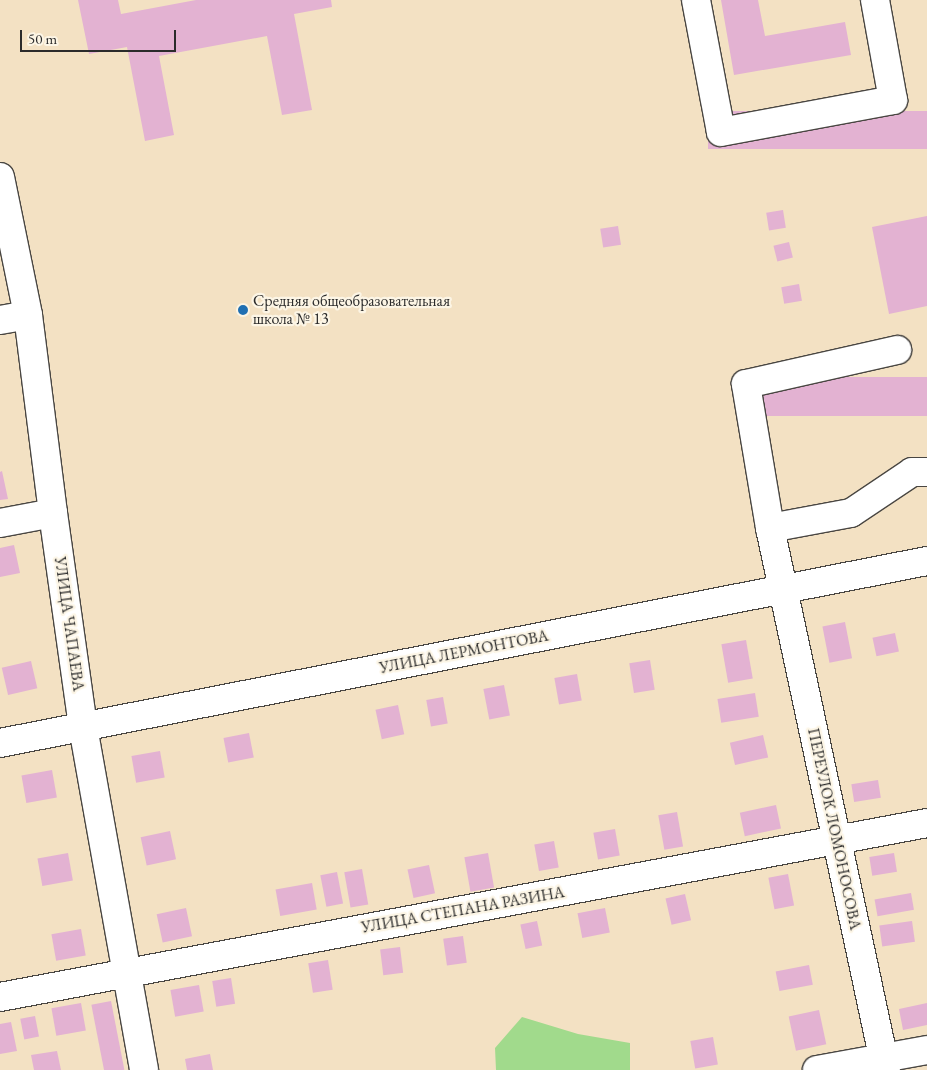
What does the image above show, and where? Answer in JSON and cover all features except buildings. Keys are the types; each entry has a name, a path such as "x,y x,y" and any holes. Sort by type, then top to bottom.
{"street":[{"path":"696,0 721,132 893,100 875,0"},
{"name":"УЛИЦА ЧАПАЕВА","path":"0,177 28,315 53,513 84,727 144,1070"},
{"path":"0,320 28,315"},
{"name":"ПЕРЕУЛОК ЛОМОНОСОВА","path":"884,1064 770,528 746,384 897,350"},
{"path":"770,528 851,513 912,472 927,472"},
{"path":"0,523 53,513"},
{"name":"УЛИЦА ЛЕРМОНТОВА","path":"0,743 927,560"},
{"name":"УЛИЦА СТЕПАНА РАЗИНА","path":"0,997 927,823"},
{"path":"817,1070 884,1064 927,1050"}],"green space":[{"path":"522,1017 578,1034 630,1043 630,1070 496,1070 495,1048"}],"place":[{"name":"Средняя общеобразовательная школа № 13","path":"243,310"}]}
